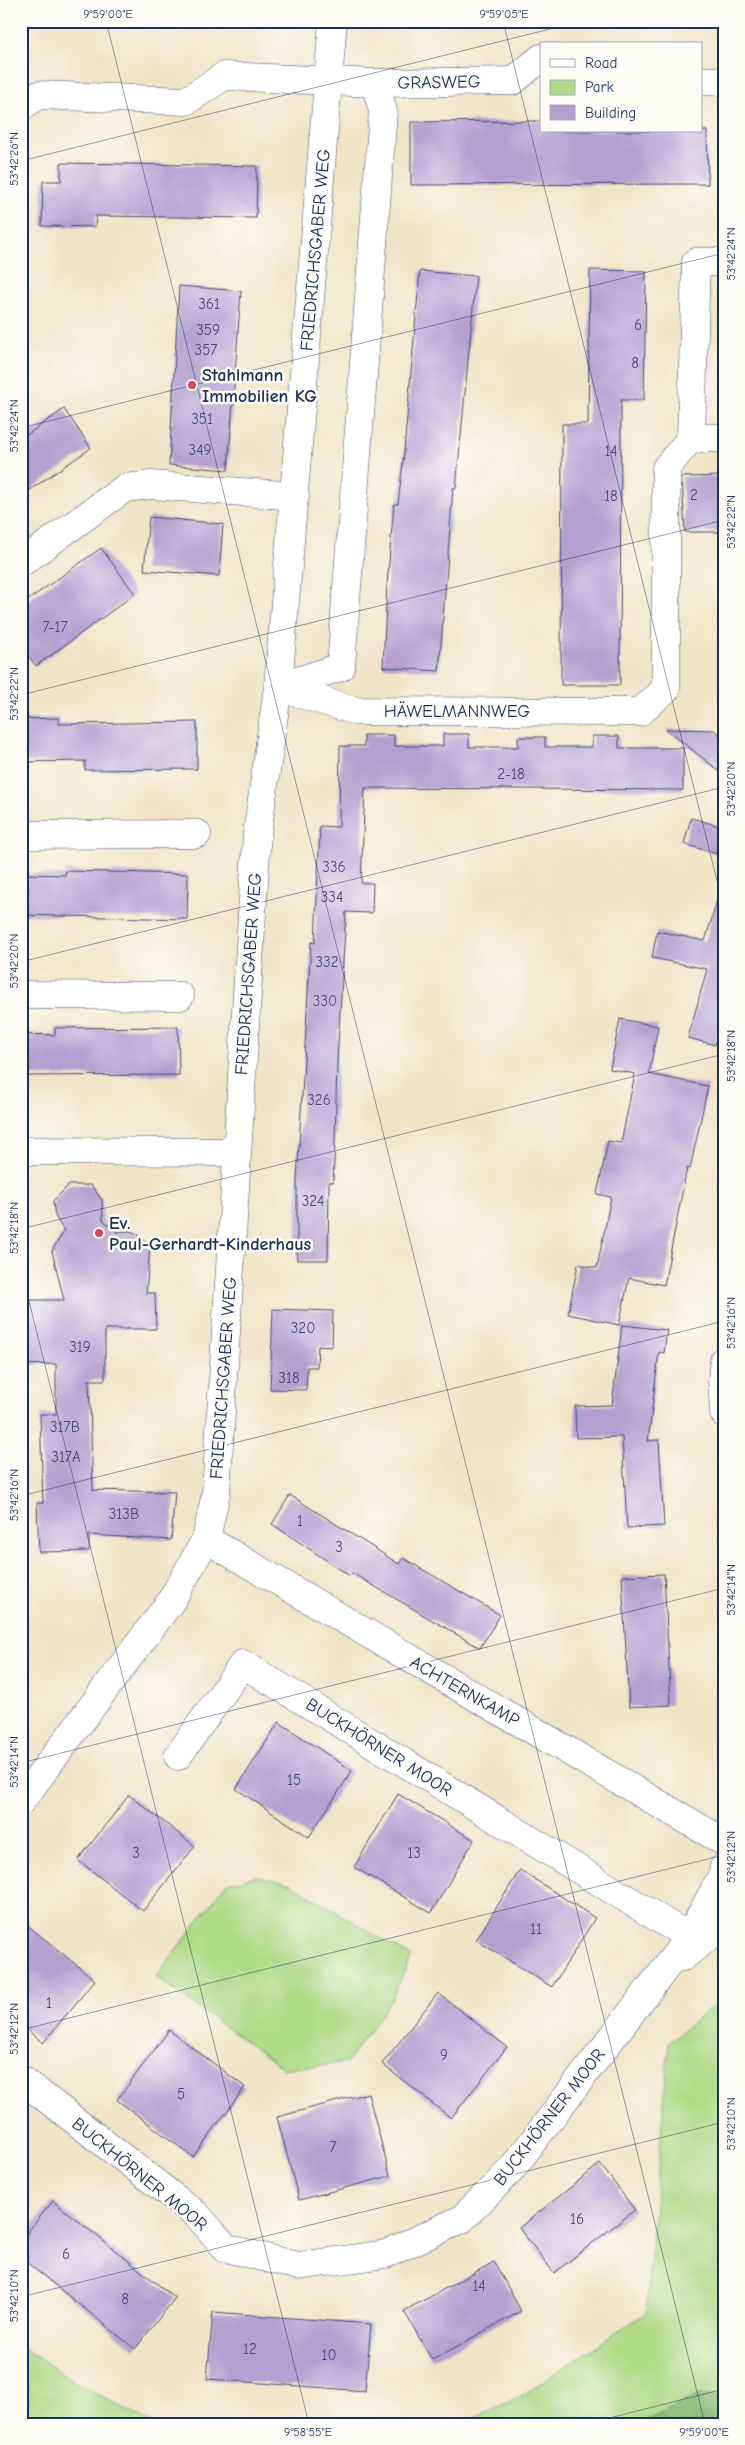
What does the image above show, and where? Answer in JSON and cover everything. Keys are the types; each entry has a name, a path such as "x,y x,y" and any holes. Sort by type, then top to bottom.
{"street":[{"name":"FRIEDRICHSGABER WEG","path":"21,1801 171,1602 206,1539 216,1493 257,834 278,688 333,21"},
{"name":"GRASWEG","path":"21,107 38,95 186,101 224,76 375,83 513,81 540,59"},
{"path":"702,81 724,81"},
{"path":"278,688 341,667 383,111 375,83"},
{"path":"724,262 696,262 691,438 724,438"},
{"name":"HÄWELMANNWEG","path":"278,688 356,711 640,712 666,689 666,468 691,438"},
{"path":"21,562 125,488 151,485 295,496"},
{"path":"21,835 198,834"},
{"path":"21,995 180,996"},
{"path":"21,1152 237,1152"},
{"path":"724,1360 722,1379 724,1414"},
{"name":"ACHTERNKAMP","path":"206,1539 724,1842"},
{"name":"BUCKHÖRNER MOOR","path":"178,1756 243,1664 689,1937"},
{"path":"661,1974 717,1930 720,1877"},
{"name":"BUCKHÖRNER MOOR","path":"21,2079 197,2215 226,2248 298,2266 386,2254 462,2219 511,2170 689,1937 720,1877"}],"green space":[{"path":"257,1876 291,1884 411,1957 391,2000 347,2062 284,2069 156,1977 227,1883"},
{"path":"724,1997 724,2424 462,2424 521,2396 646,2313 669,2042"},
{"path":"21,2347 77,2383 153,2424 21,2424"},
{"path":"699,2395 724,2398 724,2424 638,2424"}],"building":[{"path":"540,121 540,132 707,131 708,184 411,185 411,122"},
{"path":"61,163 257,166 256,218 96,216 95,227 42,226 43,181 61,181"},
{"path":"590,270 646,271 644,400 621,400 620,685 561,685 562,424 588,424"},
{"path":"420,271 476,276 456,488 453,488 439,671 383,667 387,585 394,504 398,504 403,462"},
{"path":"179,286 241,291 228,470 169,465"},
{"path":"64,409 91,448 21,496 21,439"},
{"path":"724,476 724,532 685,532 682,477"},
{"path":"149,517 223,524 219,576 144,570"},
{"path":"101,548 135,594 36,666 21,646 21,605"},
{"path":"59,718 59,724 197,722 197,769 85,770 85,761 21,762 21,719"},
{"path":"666,729 714,730 724,739 724,775"},
{"path":"443,734 469,734 469,747 518,747 518,737 545,737 545,747 592,747 592,736 619,736 619,748 683,748 683,790 365,788 361,883 373,883 372,913 346,912 337,1061 333,1182 329,1182 328,1260 297,1260 297,1180 311,942 315,943 320,826 339,827 340,746 364,746 364,735 394,735 394,746 443,746"},
{"path":"691,818 724,827 724,856 684,844"},
{"path":"65,871 188,874 187,919 21,915 21,874 65,875"},
{"path":"718,898 724,899 724,1013 715,1045 688,1038 707,969 652,958 657,931 705,941"},
{"path":"620,1019 658,1026 649,1074 708,1086 690,1169 687,1168 664,1285 629,1278 619,1325 568,1314 578,1264 597,1268 611,1197 597,1194 608,1141 621,1143 635,1074 610,1069"},
{"path":"178,1027 179,1075 21,1076 21,1034 55,1035 55,1028"},
{"path":"69,1185 91,1185 102,1200 103,1220 117,1232 130,1231 138,1234 150,1247 146,1293 155,1293 156,1329 105,1329 105,1380 89,1380 93,1490 175,1492 171,1540 89,1535 89,1551 39,1552 37,1503 43,1503 40,1414 56,1414 56,1364 21,1365 21,1300 64,1300 52,1251 64,1231 55,1216 53,1201"},
{"path":"273,1309 333,1311 332,1347 318,1346 317,1367 307,1367 306,1390 270,1389"},
{"path":"622,1325 667,1330 664,1353 659,1352 648,1441 659,1440 664,1526 627,1528 622,1437 576,1438 575,1406 612,1405"},
{"path":"290,1495 399,1564 403,1558 500,1615 480,1648 352,1573 350,1576 272,1524"},
{"path":"664,1574 671,1705 629,1707 622,1576"},
{"path":"279,1722 352,1771 309,1837 236,1789"},
{"path":"398,1794 474,1840 431,1913 354,1867"},
{"path":"129,1795 195,1846 143,1911 78,1860"},
{"path":"520,1870 595,1918 552,1987 476,1940"},
{"path":"21,1920 95,1980 43,2043 21,2025"},
{"path":"438,1993 507,2047 451,2118 382,2064"},
{"path":"169,2030 245,2087 193,2157 117,2100"},
{"path":"368,2093 390,2176 299,2200 277,2117"},
{"path":"600,2164 635,2210 554,2273 519,2228"},
{"path":"53,2201 175,2298 135,2349 21,2258 21,2240"},
{"path":"494,2262 521,2311 432,2360 404,2311"},
{"path":"213,2312 371,2324 365,2391 207,2379"}],"place":[{"name":"Stahlmann Immobilien KG","path":"192,385"},
{"name":"Ev. Paul-Gerhardt-Kinderhaus","path":"99,1233"}]}
